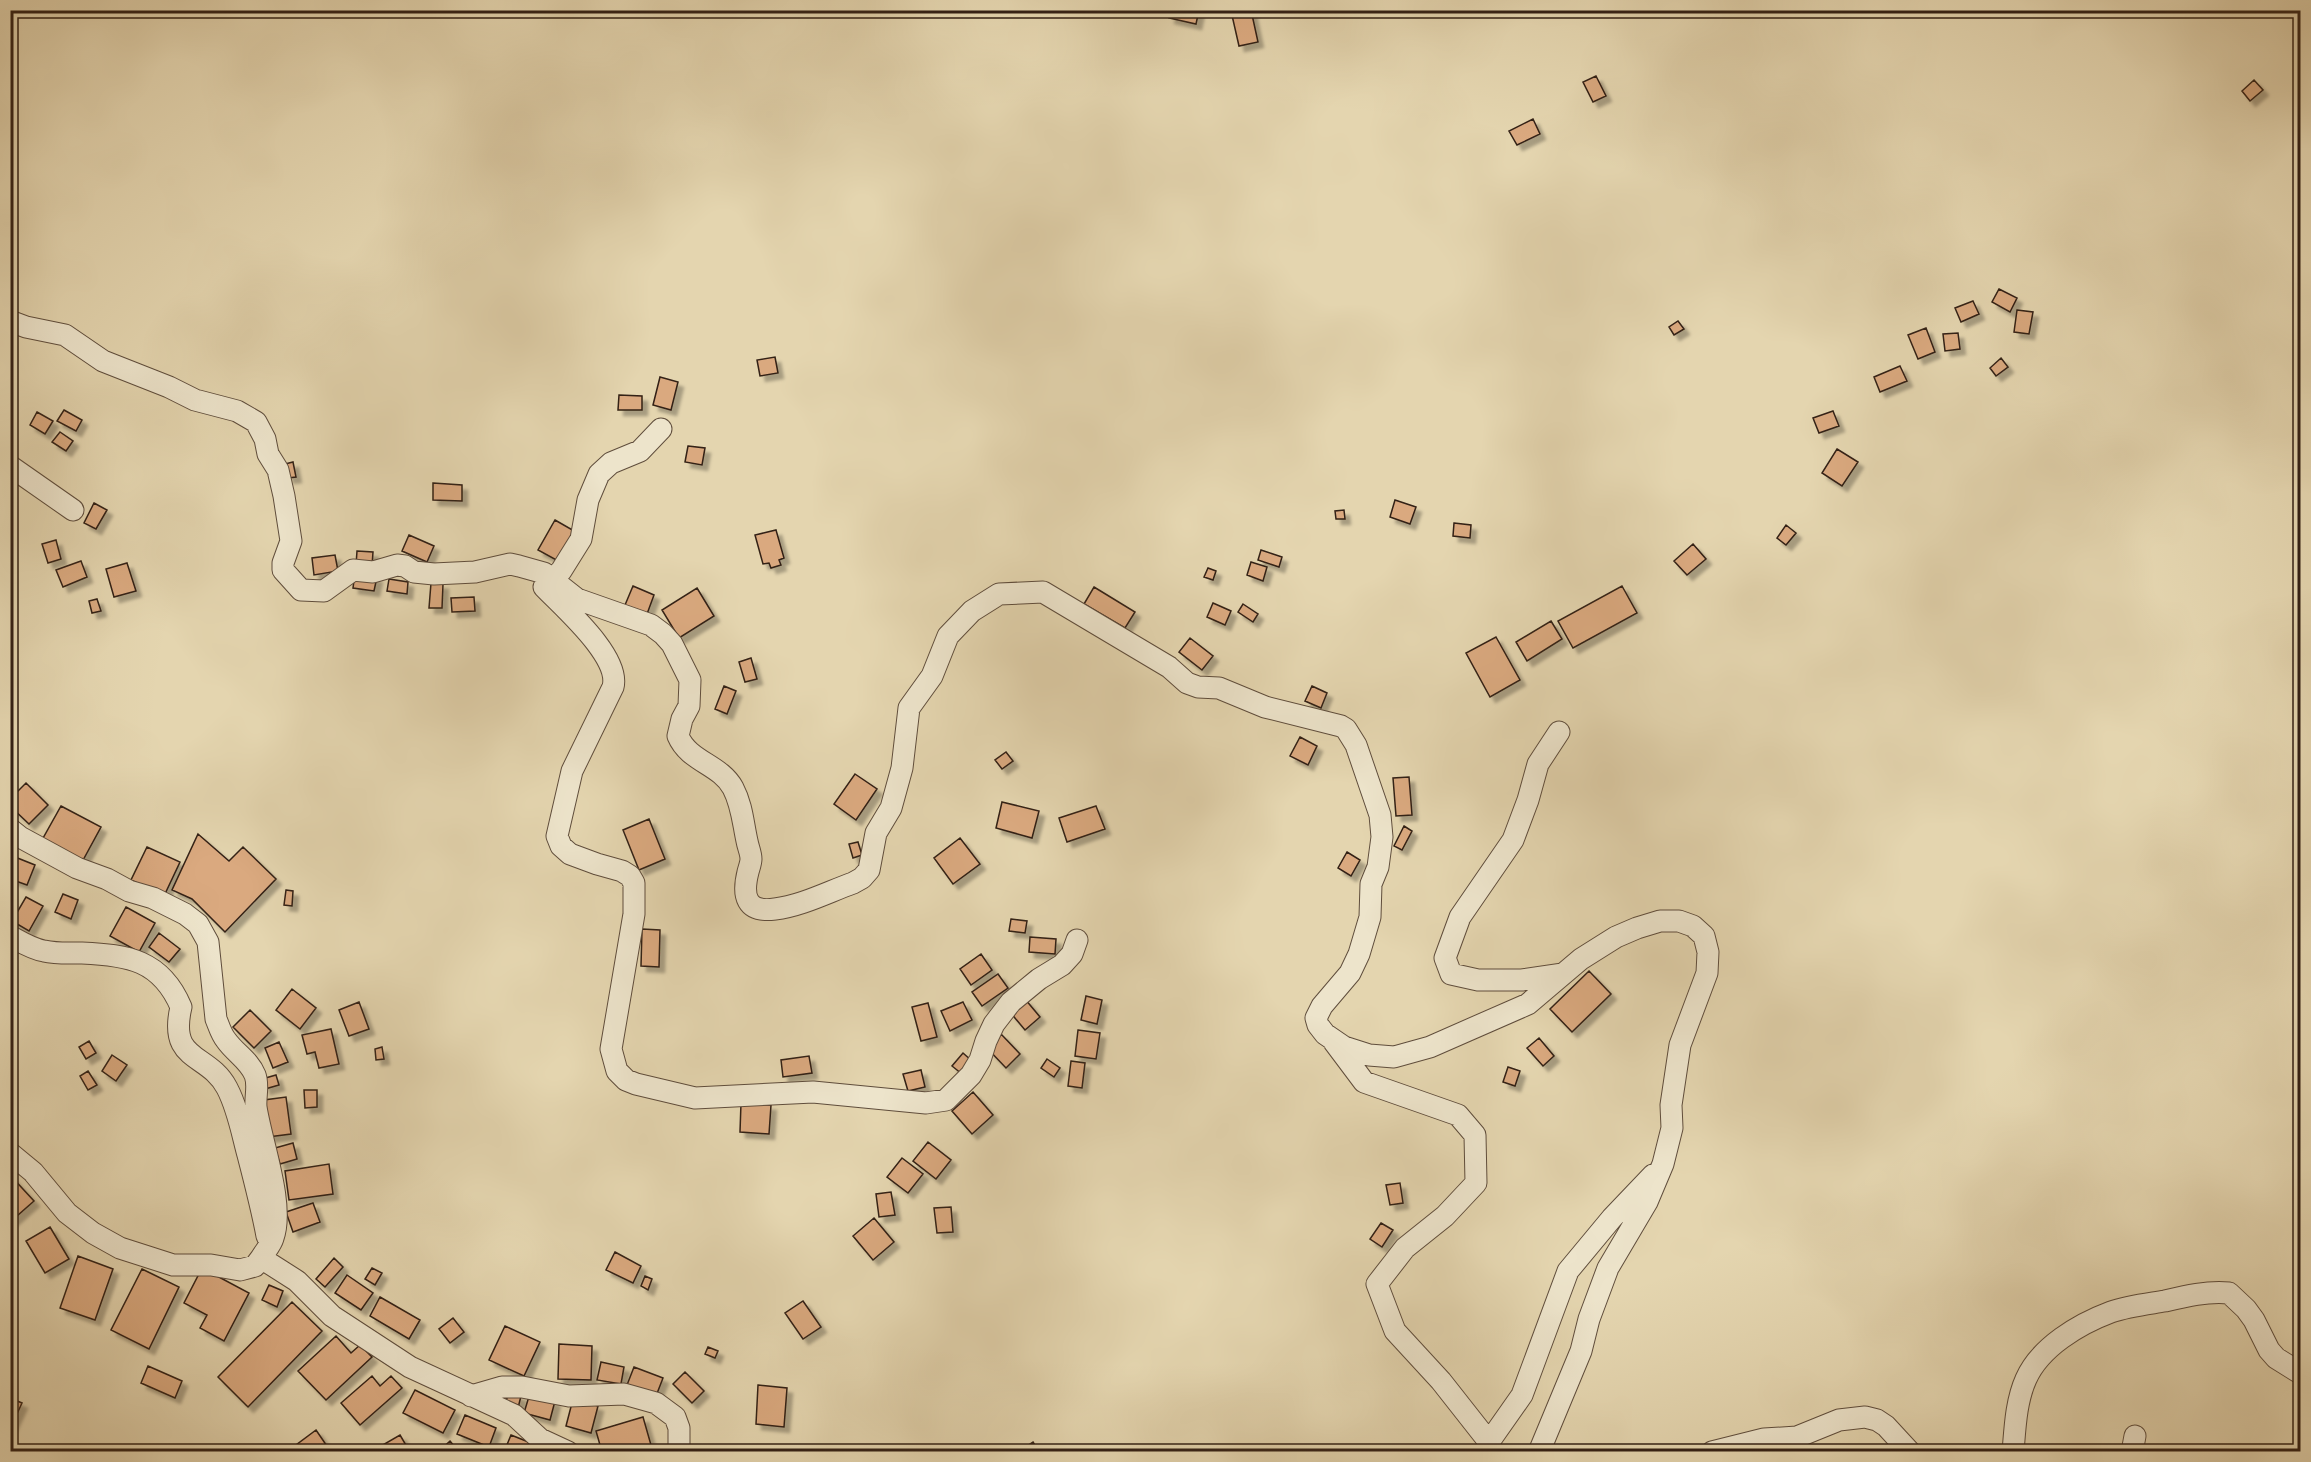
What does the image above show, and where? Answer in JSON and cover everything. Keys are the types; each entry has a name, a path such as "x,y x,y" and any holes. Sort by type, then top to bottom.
{"street":[{"path":"10,321 26,327 65,334 104,361 170,387 195,400 237,411 256,423 265,439 268,454 278,470 284,496 291,541 283,563 283,570 301,590 324,591 353,570 373,572 397,565 405,566 414,572 434,574 475,572 510,564 544,573 577,599 651,625 663,634 672,644 690,680 689,706 682,719 678,736 684,749 715,768 733,788 744,817 751,860 747,875 746,898 752,907 761,910 787,907 853,883 869,870 876,833 891,808 902,768 909,708 912,701 932,676 944,644 958,623 999,594 1043,592 1169,667 1187,682 1198,687 1219,688 1266,707 1341,726 1351,736 1361,757 1380,815 1382,837 1378,867 1371,884 1370,917 1359,954 1350,973 1322,1006 1316,1018 1318,1025 1364,1082 1458,1115 1475,1135 1476,1183 1445,1216 1405,1248 1377,1284 1395,1331 1441,1381 1488,1447 1522,1395 1568,1271 1612,1218 1663,1164"},
{"path":"553,578 561,571 582,539 588,500 599,474 611,463 640,451 661,429"},
{"path":"10,466 74,510"},
{"path":"519,566 541,584 594,641 614,672 613,687 572,771 556,836 561,846 570,854 622,871 630,876 634,883 634,914 611,1049 617,1071 626,1080 695,1098 813,1092 926,1103 946,1100 971,1074 980,1060 994,1024 1011,1002 1062,964 1072,954 1077,940"},
{"path":"1559,732 1538,764 1513,840 1460,917 1445,958 1451,974 1478,981 1522,980 1563,974"},
{"path":"10,829 20,837 68,863 129,891 153,898 185,914 198,924 208,942 216,1019 220,1030 226,1040 251,1066 257,1078 256,1107 267,1151 276,1204 274,1237 255,1266 240,1270 211,1265 173,1265 120,1248 93,1233 67,1213 33,1172 10,1153"},
{"path":"1334,1042 1369,1055 1394,1057 1404,1055 1430,1047 1528,1004 1563,974 1616,937 1660,921 1679,921 1693,926 1704,936 1708,952 1707,973 1680,1045 1671,1105 1672,1128 1663,1164 1647,1202 1608,1268 1589,1319 1581,1351 1539,1452"},
{"path":"10,936 43,951 102,954 145,964 158,972 181,1007 177,1022 182,1045 188,1053 216,1074 227,1087 236,1108 265,1252 332,1316 360,1336 410,1367 514,1415 540,1439 568,1452"},
{"path":"2013,1452 2020,1397 2026,1379 2036,1363 2043,1354 2067,1335 2112,1311 2198,1294 2229,1293 2254,1320 2268,1350 2276,1358 2301,1373"},
{"path":"471,1396 502,1387 569,1396 624,1394 656,1403 675,1418 679,1428 679,1452"},
{"path":"1712,1452 1764,1439 1797,1437 1828,1423 1865,1417 1877,1420 1886,1426 1910,1452"}],"building":[{"path":"1171,10 1199,10 1196,24 1169,18"},
{"path":"1251,10 1258,42 1239,46 1231,11"},
{"path":"1596,76 1606,96 1593,102 1583,82"},
{"path":"2254,80 2263,90 2250,101 2242,91"},
{"path":"1533,119 1540,134 1517,145 1509,131"},
{"path":"1999,289 2017,298 2010,312 1992,302"},
{"path":"1973,301 1979,314 1961,322 1955,308"},
{"path":"2017,310 2033,312 2029,334 2014,332"},
{"path":"1678,321 1684,329 1674,335 1669,327"},
{"path":"1926,328 1935,352 1918,359 1908,335"},
{"path":"1958,333 1960,349 1945,351 1943,334"},
{"path":"775,357 778,373 760,376 757,360"},
{"path":"2001,358 2008,367 1996,376 1990,368"},
{"path":"1900,366 1907,381 1880,392 1874,377"},
{"path":"660,377 678,382 671,410 653,405"},
{"path":"619,395 642,396 642,410 618,410"},
{"path":"64,410 82,420 76,431 57,421"},
{"path":"1833,411 1839,426 1819,433 1813,418"},
{"path":"37,412 53,421 45,434 30,425"},
{"path":"60,432 73,441 66,451 52,442"},
{"path":"688,446 705,448 702,465 685,462"},
{"path":"1837,449 1858,462 1842,486 1822,473"},
{"path":"293,462 296,477 288,478 285,464"},
{"path":"433,483 462,485 462,501 433,500"},
{"path":"1395,500 1416,507 1410,524 1390,517"},
{"path":"94,503 107,510 96,529 84,523"},
{"path":"1344,510 1345,519 1336,519 1335,511"},
{"path":"555,520 576,532 560,562 538,550"},
{"path":"1454,523 1471,525 1470,538 1453,536"},
{"path":"1786,525 1796,533 1786,545 1777,538"},
{"path":"776,530 784,558 779,560 781,565 771,568 769,563 763,564 755,535"},
{"path":"409,535 434,546 427,562 402,551"},
{"path":"56,540 61,559 48,563 42,544"},
{"path":"1693,544 1706,559 1687,575 1674,561"},
{"path":"1261,550 1282,557 1279,567 1258,560"},
{"path":"357,551 373,552 372,566 356,565"},
{"path":"335,555 338,571 314,575 312,558"},
{"path":"81,561 87,577 63,587 56,570"},
{"path":"1251,562 1267,567 1263,581 1247,575"},
{"path":"127,563 136,591 114,597 106,569"},
{"path":"1208,568 1216,571 1213,580 1204,577"},
{"path":"355,573 377,577 374,591 353,588"},
{"path":"389,579 408,582 407,594 387,591"},
{"path":"431,583 443,584 442,608 429,608"},
{"path":"633,586 654,595 647,614 625,605"},
{"path":"1622,586 1637,613 1573,648 1558,621"},
{"path":"1094,587 1135,612 1125,628 1084,604"},
{"path":"697,588 714,616 679,638 662,610"},
{"path":"474,597 475,611 452,612 451,598"},
{"path":"97,599 101,611 92,613 89,601"},
{"path":"1213,603 1231,611 1225,625 1207,617"},
{"path":"1243,604 1258,614 1253,622 1238,612"},
{"path":"1551,621 1562,639 1527,661 1516,642"},
{"path":"1496,637 1520,680 1490,697 1466,653"},
{"path":"1190,638 1213,656 1202,670 1179,652"},
{"path":"751,658 757,679 745,682 739,662"},
{"path":"724,686 736,691 727,714 715,709"},
{"path":"1312,686 1327,693 1321,708 1305,701"},
{"path":"1300,737 1317,746 1308,765 1290,756"},
{"path":"1006,752 1013,761 1002,769 995,760"},
{"path":"855,774 877,789 856,820 834,804"},
{"path":"1409,777 1412,815 1396,816 1393,778"},
{"path":"26,783 48,805 29,824 10,806 10,799"},
{"path":"1002,802 1039,811 1032,838 996,828"},
{"path":"61,806 101,827 82,862 42,840"},
{"path":"1096,806 1105,829 1067,842 1059,818"},
{"path":"649,819 665,859 639,870 623,830"},
{"path":"1404,826 1412,831 1402,850 1394,846"},
{"path":"198,834 229,861 243,847 276,879 225,932 192,899 172,890"},
{"path":"960,838 980,864 953,884 934,858"},
{"path":"858,842 862,855 853,858 849,844"},
{"path":"147,847 180,862 164,896 131,880"},
{"path":"1347,852 1360,860 1351,876 1338,868"},
{"path":"10,855 35,865 27,885 10,879"},
{"path":"286,890 293,891 292,906 284,905"},
{"path":"63,894 78,900 71,919 55,912"},
{"path":"26,897 43,906 29,931 12,921"},
{"path":"126,907 155,923 139,952 110,936"},
{"path":"1011,919 1027,921 1025,933 1009,931"},
{"path":"642,929 660,930 659,967 641,966"},
{"path":"159,933 180,949 169,962 149,947"},
{"path":"1030,937 1056,939 1055,954 1029,952"},
{"path":"981,954 992,970 971,985 960,969"},
{"path":"1589,971 1611,994 1572,1032 1550,1009"},
{"path":"998,974 1008,988 982,1006 972,992"},
{"path":"292,989 316,1008 300,1029 276,1010"},
{"path":"1086,996 1102,1000 1097,1024 1081,1020"},
{"path":"1025,999 1040,1017 1025,1030 1010,1012"},
{"path":"359,1002 369,1029 349,1036 339,1010"},
{"path":"963,1002 972,1020 950,1031 941,1011"},
{"path":"928,1003 937,1037 921,1041 912,1007"},
{"path":"250,1010 271,1031 254,1048 233,1027"},
{"path":"331,1029 339,1064 319,1068 315,1052 307,1054 302,1035"},
{"path":"1078,1030 1100,1033 1096,1059 1075,1056"},
{"path":"1001,1034 1020,1054 1006,1068 987,1048"},
{"path":"1539,1038 1554,1056 1543,1066 1527,1048"},
{"path":"89,1041 96,1053 86,1059 79,1047"},
{"path":"279,1042 288,1062 273,1068 265,1048"},
{"path":"382,1047 384,1059 376,1060 375,1049"},
{"path":"963,1053 972,1061 962,1074 952,1066"},
{"path":"112,1055 127,1065 116,1081 102,1071"},
{"path":"809,1056 812,1073 783,1077 781,1060"},
{"path":"1047,1059 1060,1068 1054,1077 1041,1068"},
{"path":"1071,1061 1085,1063 1082,1088 1068,1086"},
{"path":"1508,1067 1520,1071 1515,1086 1503,1082"},
{"path":"921,1070 925,1087 908,1091 903,1074"},
{"path":"88,1071 97,1085 88,1090 80,1076"},
{"path":"276,1075 279,1085 265,1089 262,1079"},
{"path":"304,1090 317,1090 317,1107 305,1108"},
{"path":"973,1092 993,1115 972,1134 952,1111"},
{"path":"286,1097 291,1134 268,1137 264,1100"},
{"path":"741,1103 771,1105 769,1134 740,1132"},
{"path":"928,1142 951,1160 936,1179 913,1161"},
{"path":"293,1143 297,1159 280,1164 275,1148"},
{"path":"902,1158 923,1174 908,1193 887,1177"},
{"path":"329,1164 333,1194 289,1200 285,1171"},
{"path":"10,1175 34,1201 10,1222"},
{"path":"1400,1183 1403,1203 1390,1205 1386,1185"},
{"path":"891,1192 895,1215 879,1217 876,1194"},
{"path":"313,1203 320,1222 293,1232 286,1212"},
{"path":"951,1207 953,1232 937,1233 934,1208"},
{"path":"874,1218 894,1242 873,1260 853,1236"},
{"path":"1381,1223 1393,1230 1382,1247 1370,1239"},
{"path":"50,1227 69,1259 45,1273 26,1241"},
{"path":"615,1252 641,1266 633,1283 606,1270"},
{"path":"78,1256 113,1269 95,1320 60,1308"},
{"path":"334,1258 343,1267 325,1287 316,1279"},
{"path":"202,1268 249,1293 224,1341 200,1328 207,1315 184,1303"},
{"path":"372,1268 382,1273 375,1285 365,1279"},
{"path":"142,1269 179,1287 149,1349 111,1330"},
{"path":"347,1275 373,1293 361,1310 335,1293"},
{"path":"645,1276 652,1279 648,1290 641,1286"},
{"path":"269,1285 283,1291 277,1307 262,1300"},
{"path":"380,1297 420,1320 409,1339 370,1316"},
{"path":"803,1301 821,1327 803,1339 785,1313"},
{"path":"292,1302 322,1331 248,1407 218,1377"},
{"path":"453,1318 464,1332 450,1343 439,1329"},
{"path":"505,1326 540,1342 524,1376 489,1360"},
{"path":"336,1336 351,1353 360,1345 372,1357 326,1400 298,1371"},
{"path":"559,1344 592,1346 591,1380 558,1379"},
{"path":"708,1347 718,1351 715,1358 705,1354"},
{"path":"601,1362 624,1367 621,1384 597,1380"},
{"path":"148,1366 182,1381 175,1398 141,1383"},
{"path":"634,1367 663,1378 656,1396 627,1385"},
{"path":"685,1372 704,1391 692,1403 673,1384"},
{"path":"372,1376 380,1386 391,1376 402,1388 360,1425 341,1403"},
{"path":"758,1385 787,1388 784,1427 756,1424"},
{"path":"415,1390 455,1410 443,1433 403,1413"},
{"path":"509,1392 521,1396 518,1408 505,1404"},
{"path":"530,1393 555,1401 550,1420 524,1413"},
{"path":"10,1398 22,1403 10,1429"},
{"path":"573,1399 598,1406 591,1433 566,1426"},
{"path":"465,1415 496,1428 489,1447 457,1434"},
{"path":"643,1417 653,1452 602,1452 596,1431"},
{"path":"316,1430 331,1452 295,1452 292,1448"},
{"path":"400,1435 410,1452 375,1452 374,1450"},
{"path":"511,1435 536,1445 533,1452 504,1452"},
{"path":"450,1441 459,1452 438,1452"},
{"path":"1033,1442 1039,1452 1018,1452"}]}
